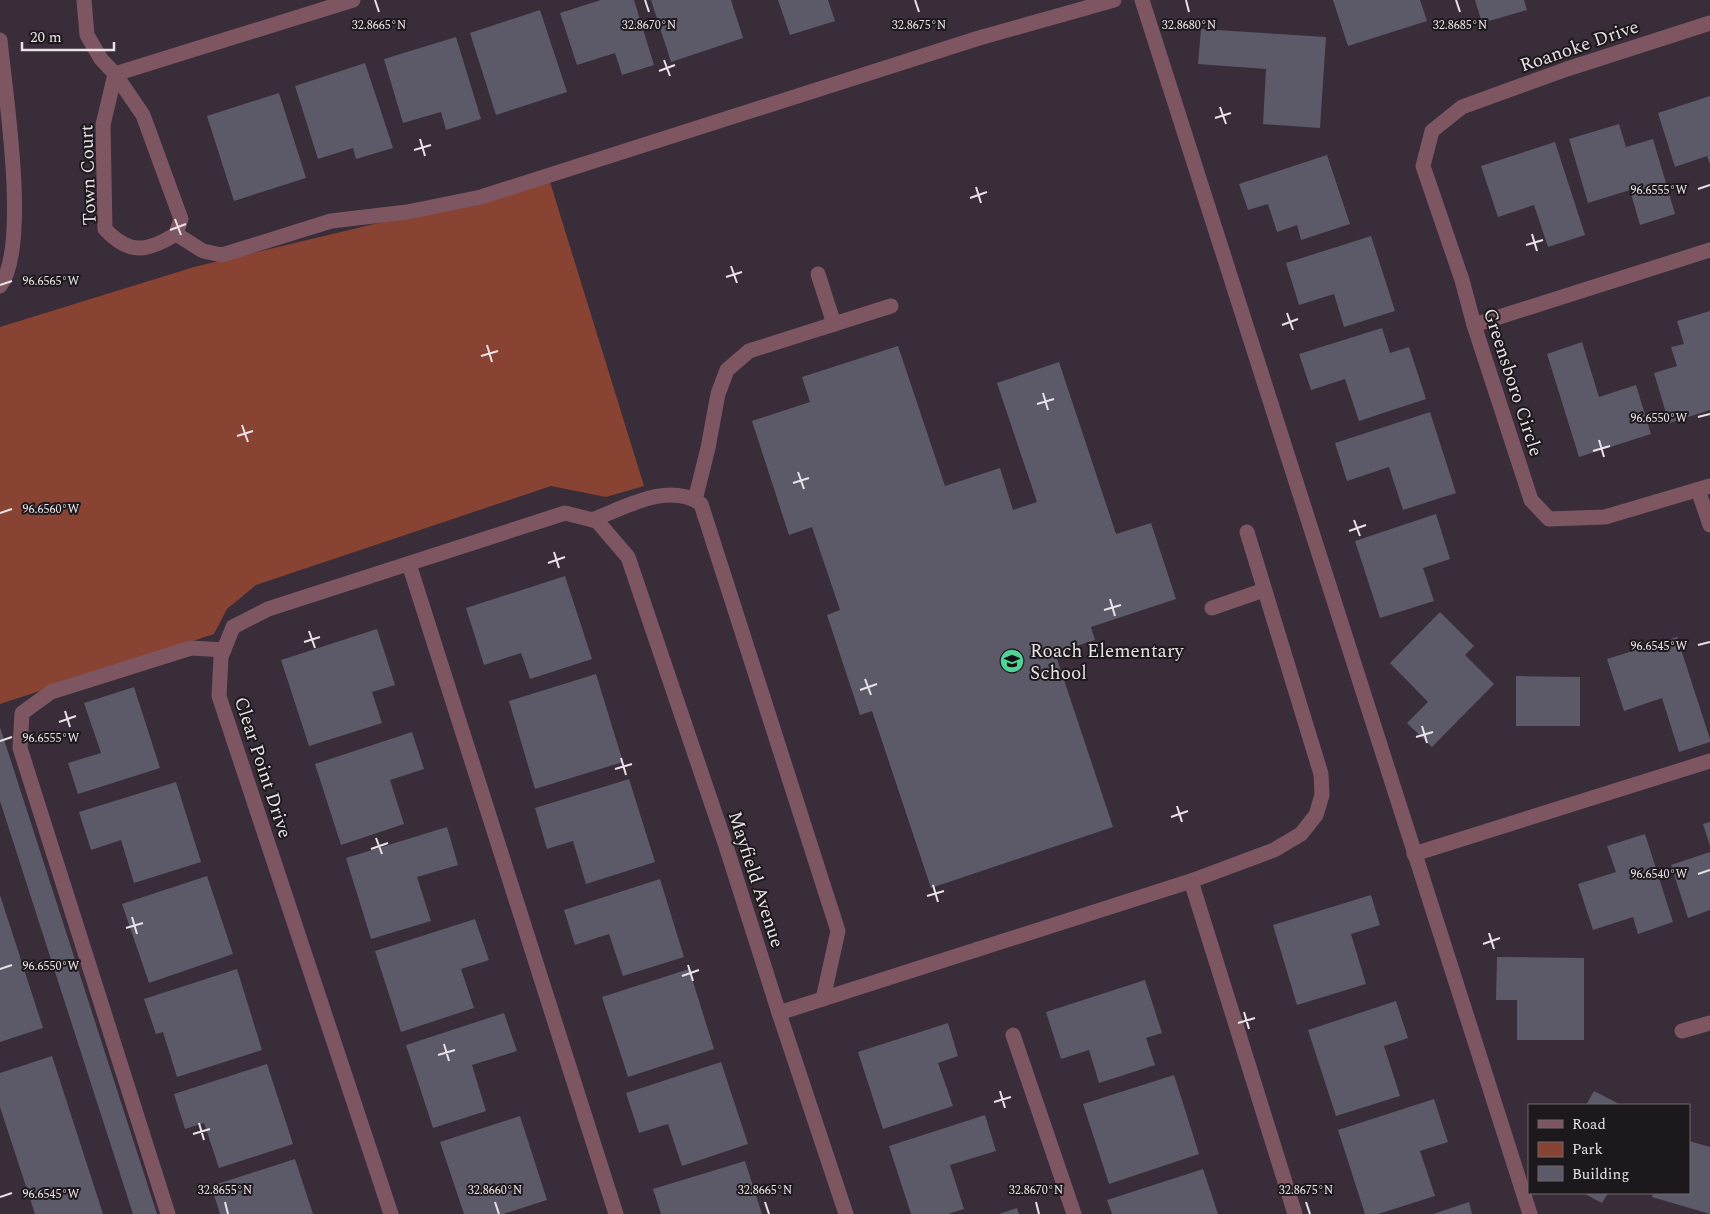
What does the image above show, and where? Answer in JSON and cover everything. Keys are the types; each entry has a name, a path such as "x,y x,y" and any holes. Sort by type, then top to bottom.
{"street":[{"path":"84,0 88,35 101,59 115,74 143,115 181,219 176,234 203,251 222,254 331,221 407,212 481,197 979,38 1114,0"},
{"path":"115,74 353,0"},
{"path":"1142,0 1530,1214"},
{"name":"Roanoke Drive","path":"1462,107 1567,69 1710,23"},
{"path":"0,40 15,198 14,248 0,286"},
{"name":"Town Court","path":"115,74 103,125 105,229 116,241 137,249 156,246 176,234"},
{"name":"Greensboro Circle","path":"1462,107 1432,130 1423,166 1462,280 1474,326 1531,500 1549,519 1605,517 1704,488"},
{"path":"1474,326 1710,250"},
{"path":"818,274 834,324"},
{"path":"695,500 708,448 718,394 727,370 749,352 891,306"},
{"path":"1704,488 1710,525"},
{"path":"592,520 665,494 695,500 701,504 838,931 823,999"},
{"name":"Clear Point Drive","path":"392,1214 219,696 220,657 233,627 268,609 565,513 597,521 628,557"},
{"path":"779,1013 1191,882 1274,850 1301,834 1316,815 1322,795 1321,774 1247,532"},
{"name":"Mayfield Avenue","path":"628,557 725,842 779,1013 846,1214"},
{"path":"408,564 616,1214"},
{"path":"1212,608 1264,590"},
{"path":"168,1214 20,748 22,713 51,692 191,648 224,650"},
{"path":"1414,854 1710,761"},
{"path":"1191,882 1294,1214"},
{"path":"1682,1031 1710,1023"},
{"path":"1013,1035 1074,1214"}],"green space":[{"path":"550,182 644,486 606,497 551,486 256,585 227,609 214,634 0,704 0,327 194,267"}],"building":[{"path":"601,0 634,0 654,65 622,75 615,53 577,65 560,13"},
{"path":"651,0 731,0 743,38 671,62"},
{"path":"778,0 828,0 835,21 790,35"},
{"path":"1333,0 1420,0 1427,21 1348,46"},
{"path":"1475,0 1524,0 1527,10 1482,23"},
{"path":"540,10 567,92 496,115 470,33"},
{"path":"1201,29 1326,37 1320,128 1263,124 1266,69 1198,64"},
{"path":"456,37 481,119 446,130 441,112 403,123 384,59"},
{"path":"365,63 393,148 356,159 353,148 318,159 295,86"},
{"path":"279,93 306,178 234,201 207,116"},
{"path":"1710,96 1710,164 1707,156 1675,167 1658,113"},
{"path":"1619,124 1626,147 1653,139 1675,214 1640,225 1630,190 1588,203 1569,139"},
{"path":"1555,142 1585,235 1548,247 1534,205 1498,217 1481,166"},
{"path":"1327,155 1350,224 1301,240 1297,225 1277,232 1268,204 1248,210 1239,184"},
{"path":"1371,236 1395,311 1344,327 1334,294 1299,305 1286,263"},
{"path":"1710,311 1710,410 1669,423 1654,373 1677,366 1671,347 1684,344 1677,321"},
{"path":"1382,328 1390,353 1409,347 1426,399 1359,421 1345,379 1311,390 1299,354"},
{"path":"1582,342 1599,397 1636,385 1651,434 1579,457 1547,354"},
{"path":"898,346 945,486 1000,468 1013,510 1037,502 997,383 1059,362 1116,534 1151,523 1176,599 1091,627 1095,640 1055,653 1113,827 931,888 872,711 860,715 827,615 840,610 812,527 789,535 752,421 810,402 802,377"},
{"path":"1430,412 1456,493 1403,510 1389,467 1347,481 1335,443"},
{"path":"1436,514 1450,559 1423,568 1434,601 1380,618 1355,541"},
{"path":"565,576 592,659 530,679 521,653 484,665 466,608"},
{"path":"1440,612 1474,646 1465,655 1494,684 1432,747 1407,723 1428,702 1390,663"},
{"path":"377,629 395,685 372,692 382,723 309,746 281,660"},
{"path":"1677,637 1710,739 1710,742 1679,752 1662,698 1624,711 1607,659"},
{"path":"596,674 623,762 535,789 509,701"},
{"path":"1516,676 1580,677 1580,726 1516,726"},
{"path":"134,687 160,768 78,794 68,763 101,753 84,703"},
{"path":"0,727 157,1214 133,1214 0,801"},
{"path":"412,732 424,769 390,780 404,824 341,845 315,764"},
{"path":"629,779 655,862 586,884 573,841 547,849 535,808"},
{"path":"176,782 201,862 134,883 121,840 91,850 79,812"},
{"path":"1710,822 1710,846 1703,824"},
{"path":"447,827 458,865 417,877 431,921 371,939 346,858"},
{"path":"1645,834 1673,922 1638,934 1633,917 1593,930 1578,884 1616,872 1607,846"},
{"path":"1710,852 1710,910 1688,918 1671,865"},
{"path":"207,876 233,954 149,983 122,904"},
{"path":"660,879 684,957 623,976 609,934 575,945 564,910"},
{"path":"0,895 43,1028 0,1042"},
{"path":"1371,895 1380,925 1351,934 1366,984 1297,1005 1273,925"},
{"path":"475,919 489,960 461,969 474,1008 401,1032 375,951"},
{"path":"1497,957 1584,958 1584,1040 1517,1040 1517,1000 1496,1000"},
{"path":"237,969 262,1050 177,1077 163,1032 156,1034 144,999"},
{"path":"689,969 714,1049 628,1077 602,997"},
{"path":"1145,980 1162,1033 1146,1038 1155,1065 1099,1083 1089,1050 1061,1059 1046,1012"},
{"path":"1396,1001 1408,1038 1384,1046 1400,1096 1336,1116 1308,1030"},
{"path":"504,1013 517,1051 472,1065 486,1111 433,1128 406,1045"},
{"path":"948,1023 958,1056 938,1063 953,1106 883,1129 858,1052"},
{"path":"52,1056 103,1214 35,1214 0,1107 0,1073"},
{"path":"721,1062 748,1144 682,1166 668,1124 639,1133 626,1093"},
{"path":"267,1064 293,1144 219,1168 204,1123 185,1129 174,1094"},
{"path":"1174,1075 1199,1154 1109,1184 1083,1104"},
{"path":"1594,1091 1619,1104 1587,1104"},
{"path":"1434,1099 1448,1142 1420,1151 1435,1196 1378,1214 1365,1214 1338,1130"},
{"path":"985,1115 996,1151 950,1165 964,1209 948,1214 911,1214 889,1146"},
{"path":"520,1116 547,1200 503,1214 464,1214 440,1142"},
{"path":"1690,1141 1710,1147 1710,1214 1652,1197 1653,1194 1690,1194"},
{"path":"295,1159 313,1214 220,1214 211,1186"},
{"path":"745,1161 762,1214 661,1214 653,1189"},
{"path":"1203,1169 1218,1214 1112,1214 1107,1200"},
{"path":"1585,1194 1607,1194 1602,1203"},
{"path":"1469,1202 1472,1214 1433,1214"},
{"path":"1017,1208 1019,1214 999,1214"}],"place":[{"name":"Roach Elementary School","path":"1012,661"}]}
